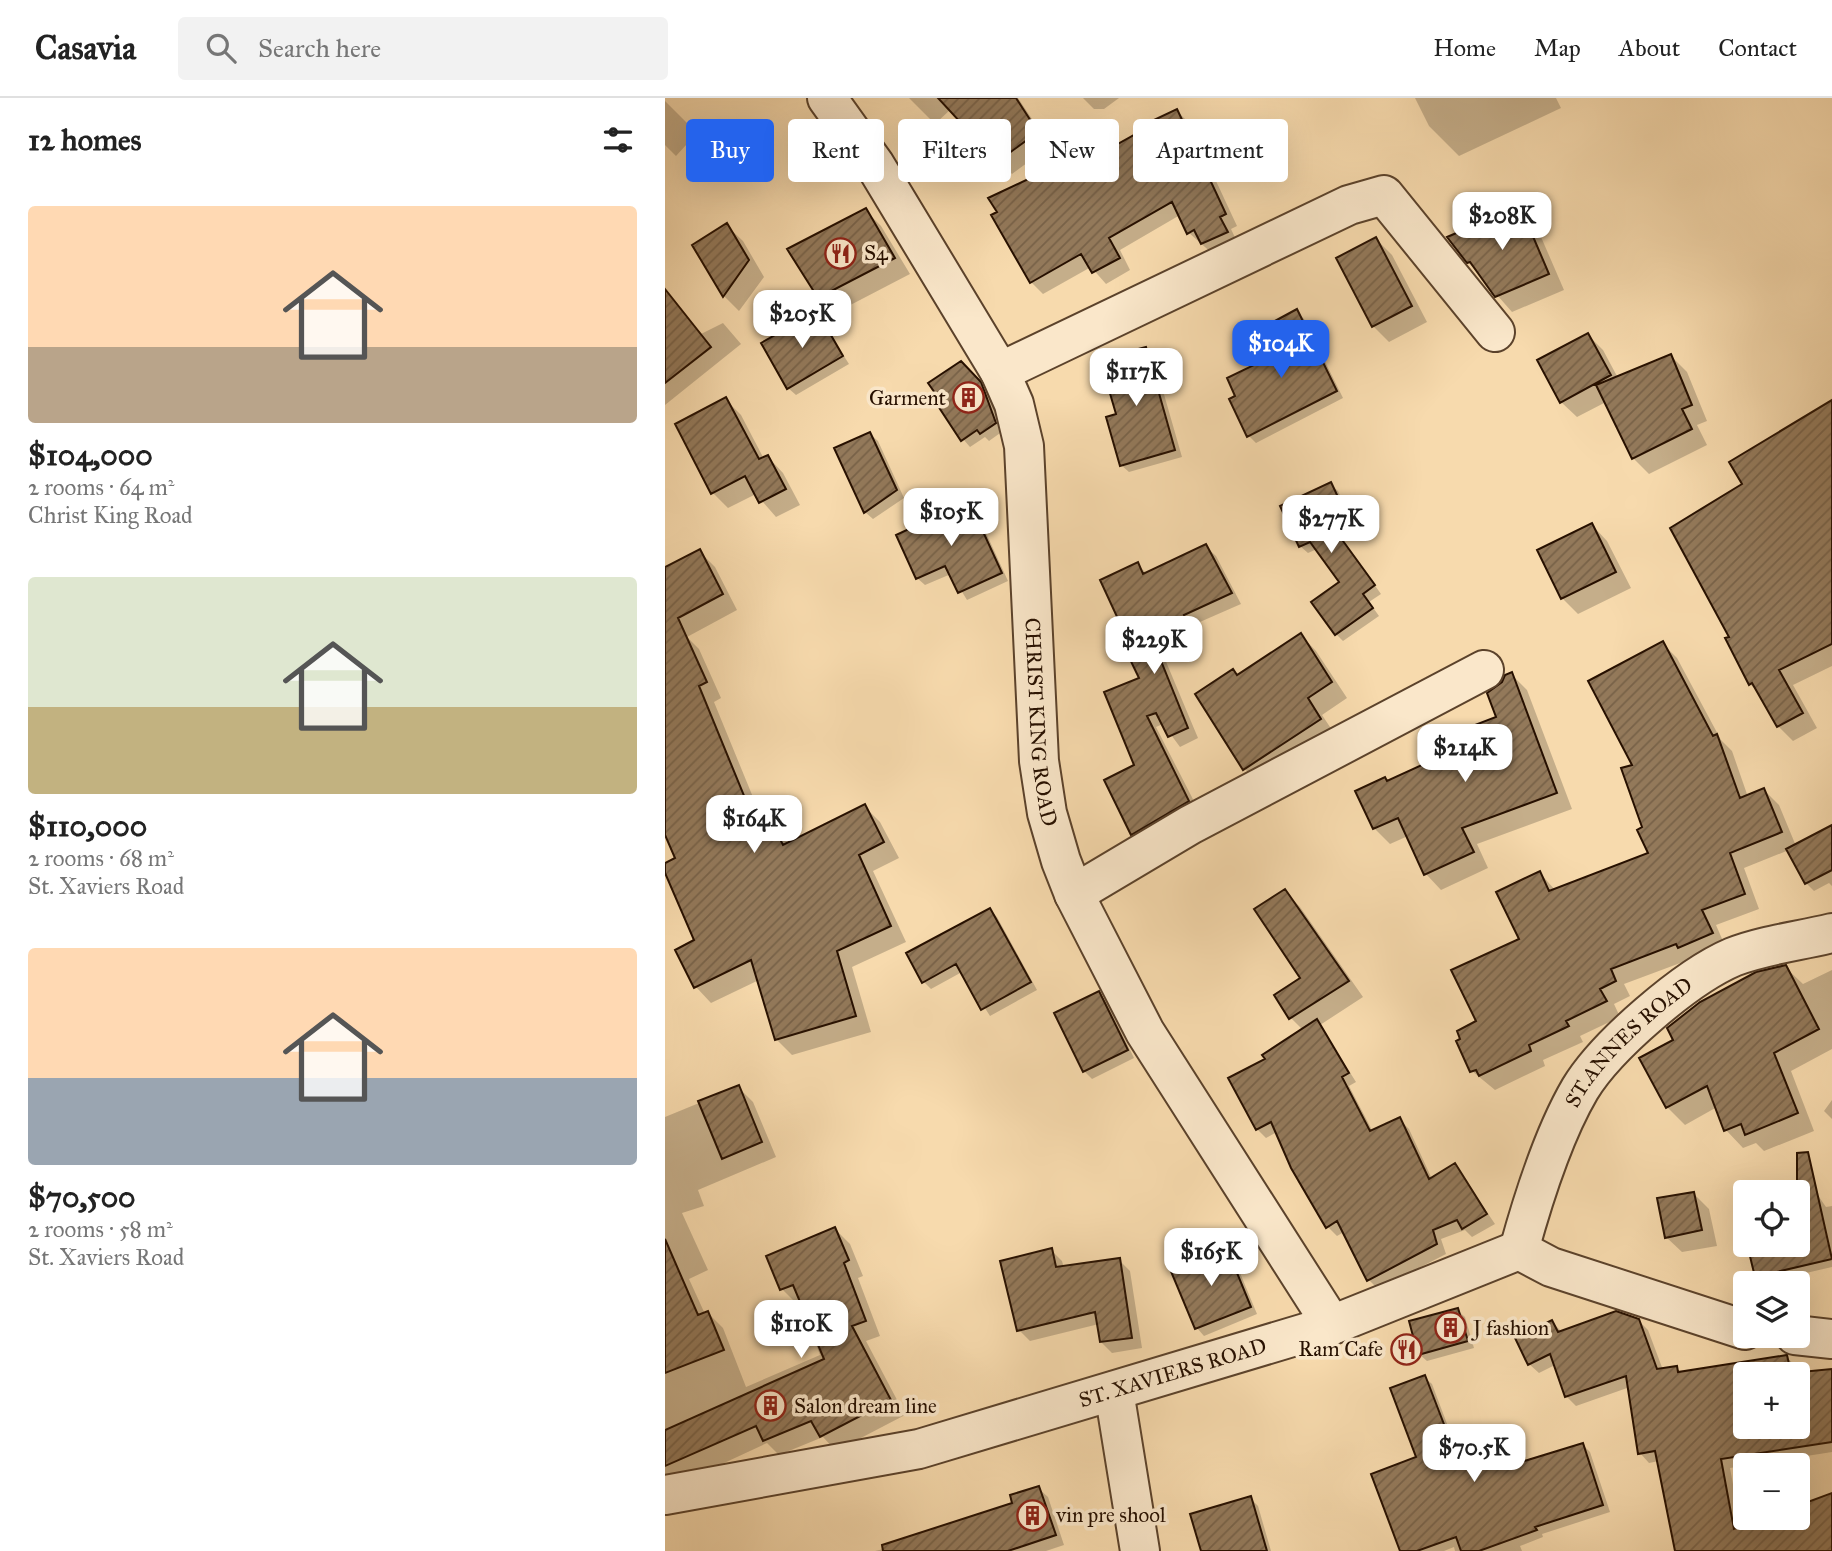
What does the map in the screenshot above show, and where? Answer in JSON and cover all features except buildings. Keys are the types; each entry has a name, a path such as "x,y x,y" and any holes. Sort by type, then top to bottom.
{"street":[{"name":"CHRIST KING ROAD","path":"827,98 875,165 1000,372 1014,404 1024,446 1039,761 1047,813 1074,894 1145,1032 1332,1325"},
{"path":"1000,372 1349,205 1384,195 1495,332"},
{"path":"1074,894 1190,825 1484,670"},
{"name":"ST.ANNES ROAD","path":"1519,1250 1542,1179 1580,1089 1612,1049 1678,990 1733,957 1832,933"},
{"path":"1519,1250 1551,1266 1733,1326"},
{"name":"ST. XAVIERS ROAD","path":"665,1495 919,1449 1332,1325 1519,1250"},
{"path":"1810,1337 1832,1339"},
{"path":"1114,1391 1140,1551"}],"place":[{"name":"S4","path":"841,253"},
{"name":"Garment","path":"969,398"},
{"name":"J fashion","path":"1450,1328"},
{"name":"Ram Cafe","path":"1406,1349"},
{"name":"Salon dream line","path":"771,1406"},
{"name":"vin pre shool","path":"1033,1515"}]}
